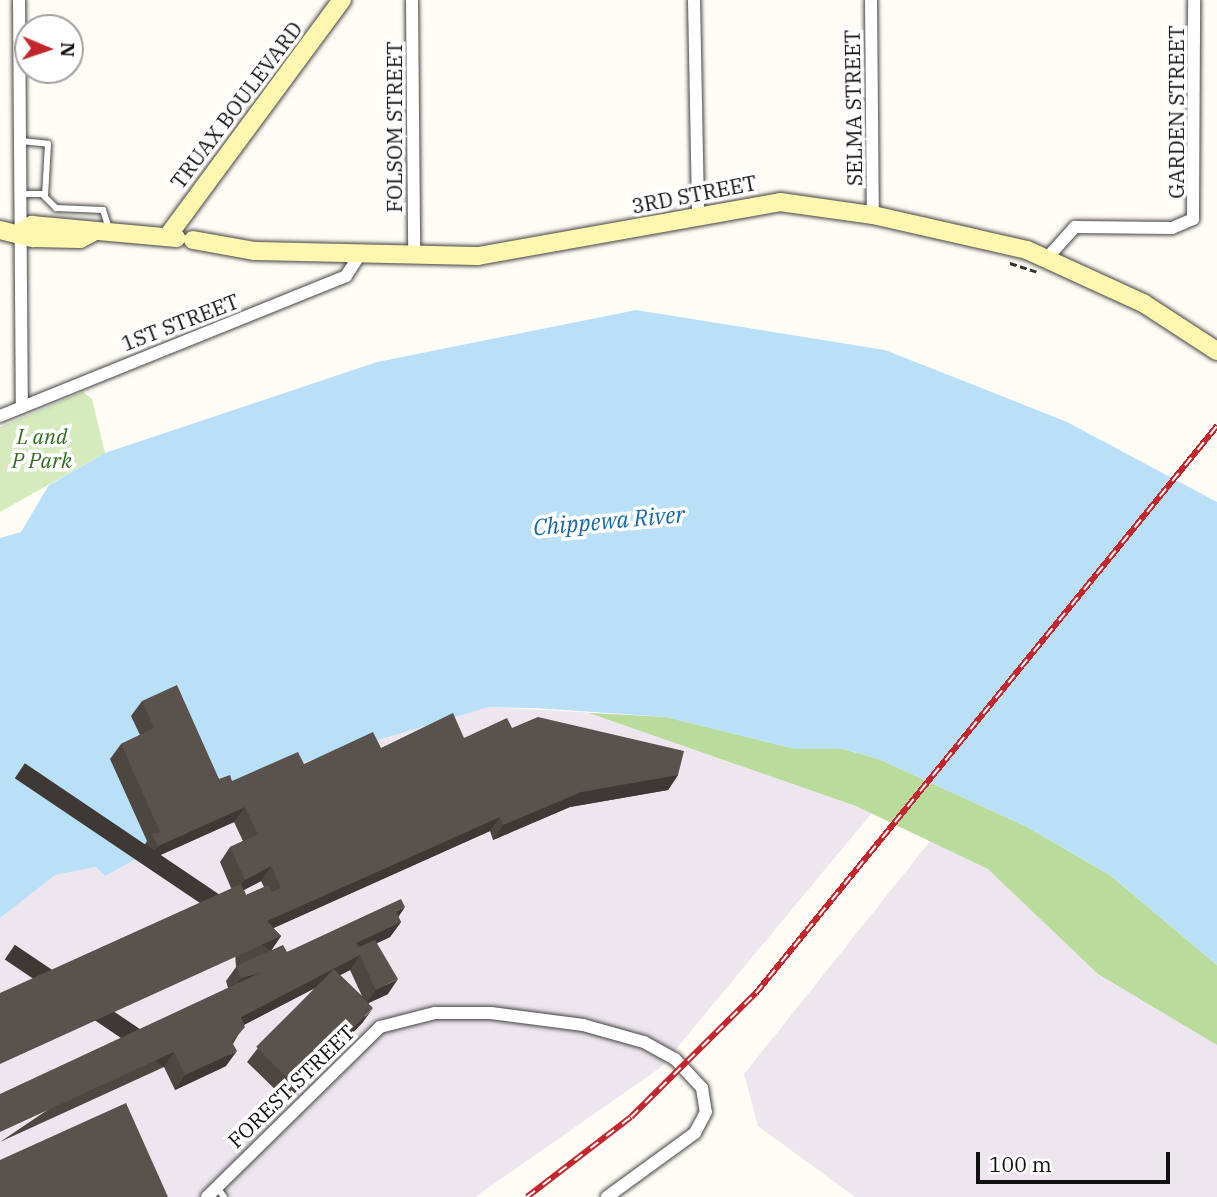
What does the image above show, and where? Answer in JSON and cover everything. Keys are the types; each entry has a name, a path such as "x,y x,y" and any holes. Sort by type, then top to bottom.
{"street":[{"path":"19,0 22,406"},
{"name":"TRUAX BOULEVARD","path":"167,237 342,0"},
{"name":"FOLSOM STREET","path":"412,0 414,253"},
{"path":"694,0 698,216"},
{"name":"SELMA STREET","path":"871,0 873,215"},
{"name":"GARDEN STREET","path":"1046,267 1075,227 1191,223 1194,0"},
{"name":"3RD STREET","path":"0,230 22,231 33,225 92,233 193,240 209,247 271,246 414,253 505,253 780,202 873,215 1046,267 1143,303 1217,351"},
{"name":"1ST STREET","path":"0,416 346,276 362,251"},
{"name":"FOREST STREET","path":"207,1197 221,1192 380,1027 435,1013 570,1024 644,1042 696,1079 706,1112 695,1133 607,1197"}],"lane":[{"path":"21,141 48,144 45,196"},
{"path":"21,194 45,196 57,208 107,212 110,234"}],"path":[{"path":"1005,261 1046,267"}],"shaded area":[{"path":"489,707 666,717 906,772 660,1068 475,1197 0,1197 0,918 12,903 55,875 96,867 105,876 142,856 203,806 288,767"},
{"path":"963,800 1217,965 1217,1197 855,1197 758,1126 744,1074"}],"green space":[{"name":"L and P Park","path":"83,392 92,399 105,453 0,512 0,427"},
{"path":"589,713 666,717 795,749 843,749 879,759 1027,827 1110,875 1217,965 1217,1045 1098,974 988,869 856,806"}],"water":[{"name":"Chippewa River","path":"636,310 885,350 1067,422 1217,502 1217,965 1110,875 1027,827 879,759 843,749 795,749 666,717 535,708 489,707 288,767 203,806 142,856 105,876 96,867 55,875 0,918 0,538 21,532 49,485 105,453 377,362"}],"building":[{"path":"177,685 219,779 230,775 232,781 298,752 304,764 373,732 381,748 453,713 464,738 507,718 512,728 538,717 684,751 678,775 581,792 503,825 500,817 267,921 281,936 0,1064 0,993 241,884 246,895 269,885 272,892 281,888 271,866 245,880 230,847 258,834 245,807 158,846 152,834 160,832 121,744 154,728 142,701"},
{"path":"401,899 405,907 396,911 401,922 356,943 359,947 375,940 398,979 376,990 360,955 241,1017 245,1027 232,1042 237,1051 185,1075 174,1052 0,1132 0,1094 260,973 241,978 236,966 283,945 287,952"},
{"path":"334,969 373,1008 295,1086 256,1047"},
{"path":"126,1103 168,1197 0,1197 0,1160"}],"railway":[{"path":"527,1197 631,1117 756,993 1217,426"}]}
